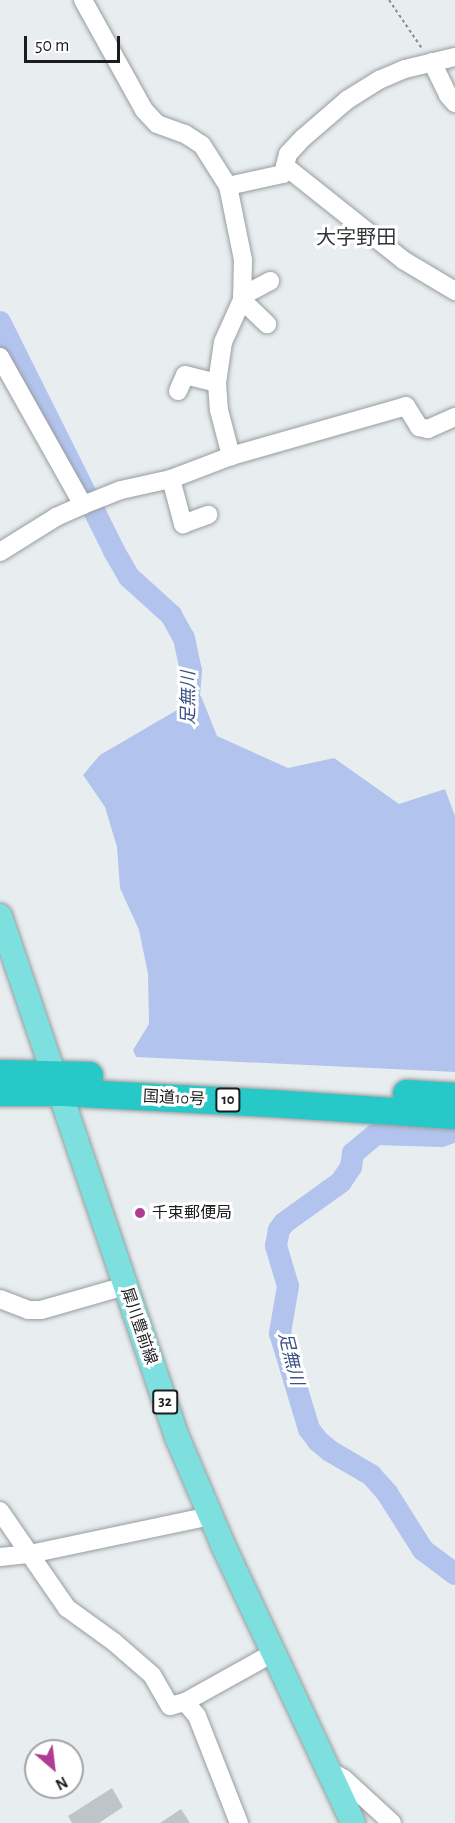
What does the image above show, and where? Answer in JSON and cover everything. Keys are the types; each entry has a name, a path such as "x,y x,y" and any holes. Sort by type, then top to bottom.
{"highway":[{"name":"国道10号","path":"0,1073 58,1083 455,1115"},
{"name":"国道10号","path":"0,1092 58,1083 455,1096"}],"main road":[{"name":"犀川豊前線","path":"0,916 177,1437 352,1823"}],"street":[{"path":"84,0 144,110 157,124 185,134 202,145 228,186 242,250 242,298 224,342 217,383 219,410 231,456"},
{"path":"228,186 283,174 288,154 303,138 347,100 379,80 432,62 455,57"},
{"path":"432,62 448,95 455,102"},
{"path":"285,166 404,260 455,291"},
{"path":"242,298 270,281"},
{"path":"242,298 267,324"},
{"path":"0,357 83,505"},
{"path":"178,391 185,375 217,383"},
{"path":"0,552 56,517 83,505 122,490 171,479 231,456 406,406 419,427 428,429 455,417"},
{"path":"171,479 183,524 208,515"},
{"path":"0,1299 28,1310 41,1310 125,1286"},
{"path":"0,1511 66,1608 114,1642 152,1675 170,1706 185,1702 273,1653"},
{"path":"0,1557 30,1554 211,1516"},
{"path":"185,1702 197,1716 239,1823"},
{"path":"328,1770 344,1779 392,1823"}],"path":[{"path":"389,0 432,62"}],"water":[{"path":"201,696 217,736 288,768 334,758 399,804 445,789 455,816 455,1072 136,1057 133,1050 149,1024 148,974 139,930 120,888 117,847 105,807 83,775 100,755"}],"building":[{"path":"112,1788 123,1807 99,1823 72,1823 68,1816"},
{"path":"181,1809 190,1823 160,1823"}],"waterway":[{"name":"足無川","path":"0,322 129,577 171,615 184,638 191,671 187,722 189,734"},
{"name":"足無川","path":"455,1128 455,1131 441,1136 376,1134 353,1153 351,1167 341,1182 284,1223 279,1230 276,1246 288,1286 280,1333 309,1429 330,1451 371,1475 387,1493 423,1550 455,1574"}],"place":[{"name":"千束郵便局","path":"140,1213"}],"district":[{"name":"大字野田","path":"356,238"}]}
